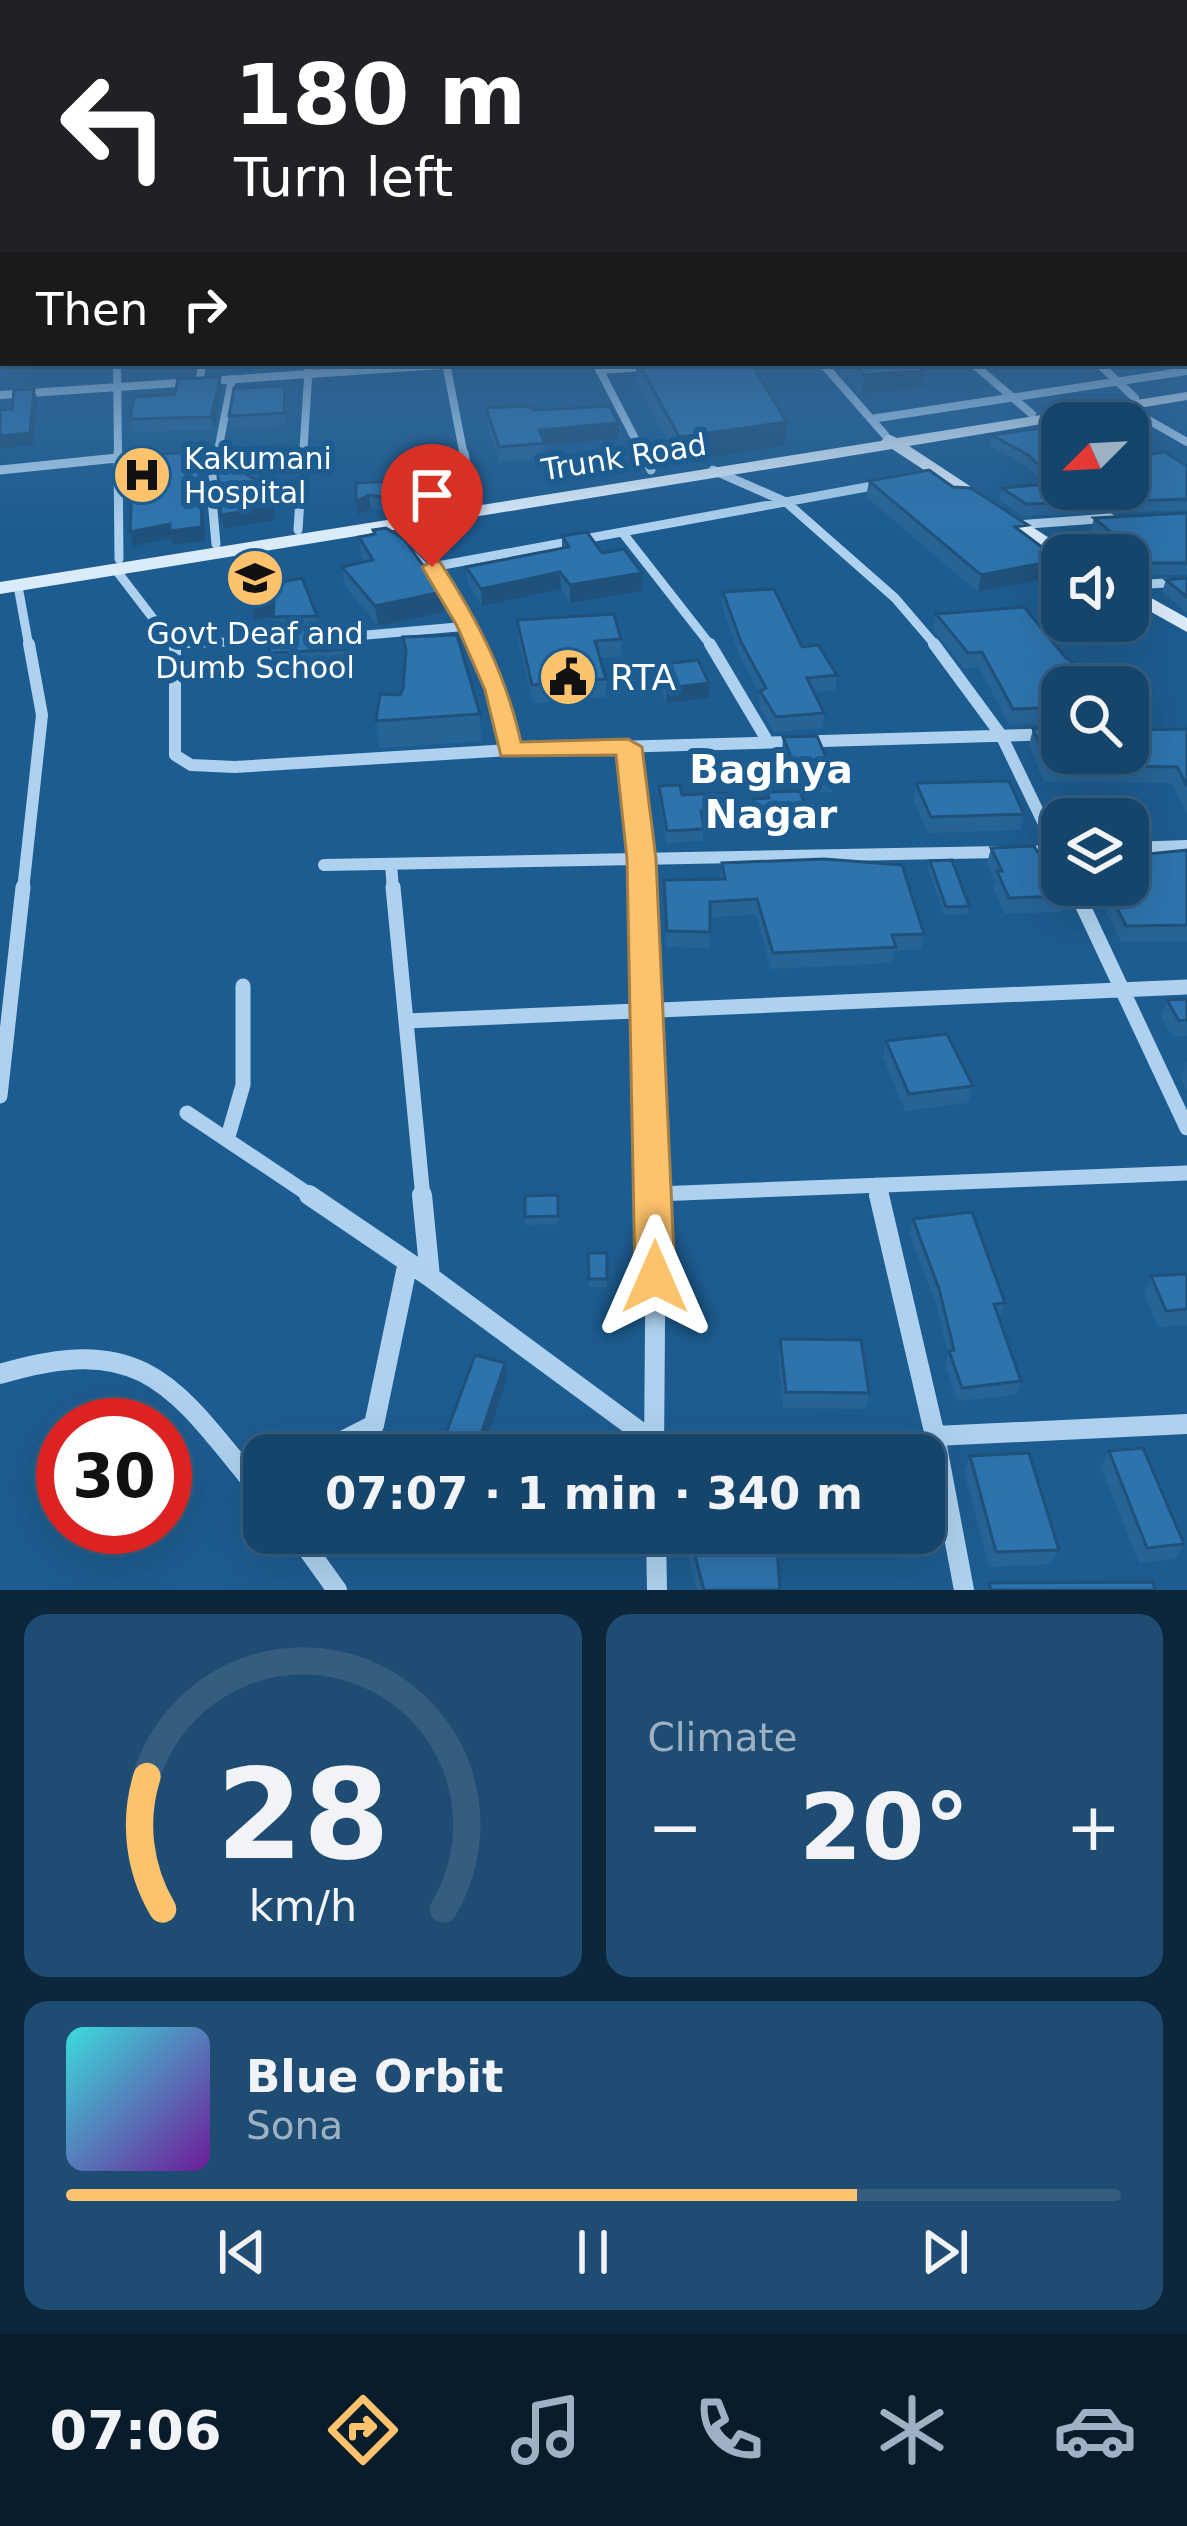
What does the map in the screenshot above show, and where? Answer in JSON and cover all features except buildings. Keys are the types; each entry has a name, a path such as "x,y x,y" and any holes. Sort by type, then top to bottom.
{"main road":[{"name":"Trunk Road","path":"1131,402 1187,392"},
{"path":"0,575 117,565 651,470 888,440 1041,413"},
{"name":"Trunk Road","path":"9,587 374,522 1041,416"},
{"path":"888,440 1041,540"},
{"path":"1149,602 1187,626"}],"street":[{"path":"118,379 117,565 175,644 175,754 190,765 235,767 510,750 1041,734"},
{"path":"0,395 229,379"},
{"path":"216,544 211,488 232,379"},
{"path":"298,530 309,379"},
{"path":"449,379 473,500"},
{"path":"604,379 651,470"},
{"path":"836,379 888,440"},
{"path":"990,379 1032,414"},
{"path":"871,419 1132,379"},
{"path":"1120,381 1131,402"},
{"path":"598,412 620,411"},
{"path":"1149,415 1187,442"},
{"path":"0,470 117,458"},
{"path":"712,470 786,502 895,598 1001,735 1041,816"},
{"path":"916,478 938,474"},
{"path":"432,567 894,482"},
{"path":"1015,525 1123,517"},
{"path":"374,522 432,567 469,626 497,690 510,750"},
{"path":"622,532 705,632 738,682 768,742"},
{"path":"1149,586 1187,582"},
{"path":"0,1096 42,715 9,587"},
{"path":"309,639 469,626"},
{"path":"175,644 287,640"},
{"path":"628,747 642,859 656,1194 654,1434"},
{"path":"1149,847 1187,846"},
{"path":"324,865 1041,854"},
{"path":"391,864 430,1277"},
{"path":"1083,906 1187,1129"},
{"path":"227,1140 239,1118 243,1096 243,986"},
{"path":"406,1021 1187,987"},
{"path":"187,1113 430,1277 636,1434"},
{"path":"656,1194 1187,1173"},
{"path":"877,1185 934,1434"},
{"path":"356,1434 374,1425 408,1262"},
{"path":"0,1374 95,1355 128,1362 193,1413 243,1467"},
{"path":"945,1435 1187,1424"},
{"path":"945,1492 964,1590"},
{"path":"311,1554 337,1590"},
{"path":"656,1554 657,1590"}],"place":[{"name":"Kakumani Hospital","path":"142,475"},
{"name":"Govt Deaf and Dumb School","path":"255,578"},
{"name":"RTA","path":"568,677"}],"district":[{"name":"Baghya Nagar","path":"771,792"}],"route":[{"path":"432,567 469,626 497,690 510,750 628,747 642,859 655,1277"}]}
